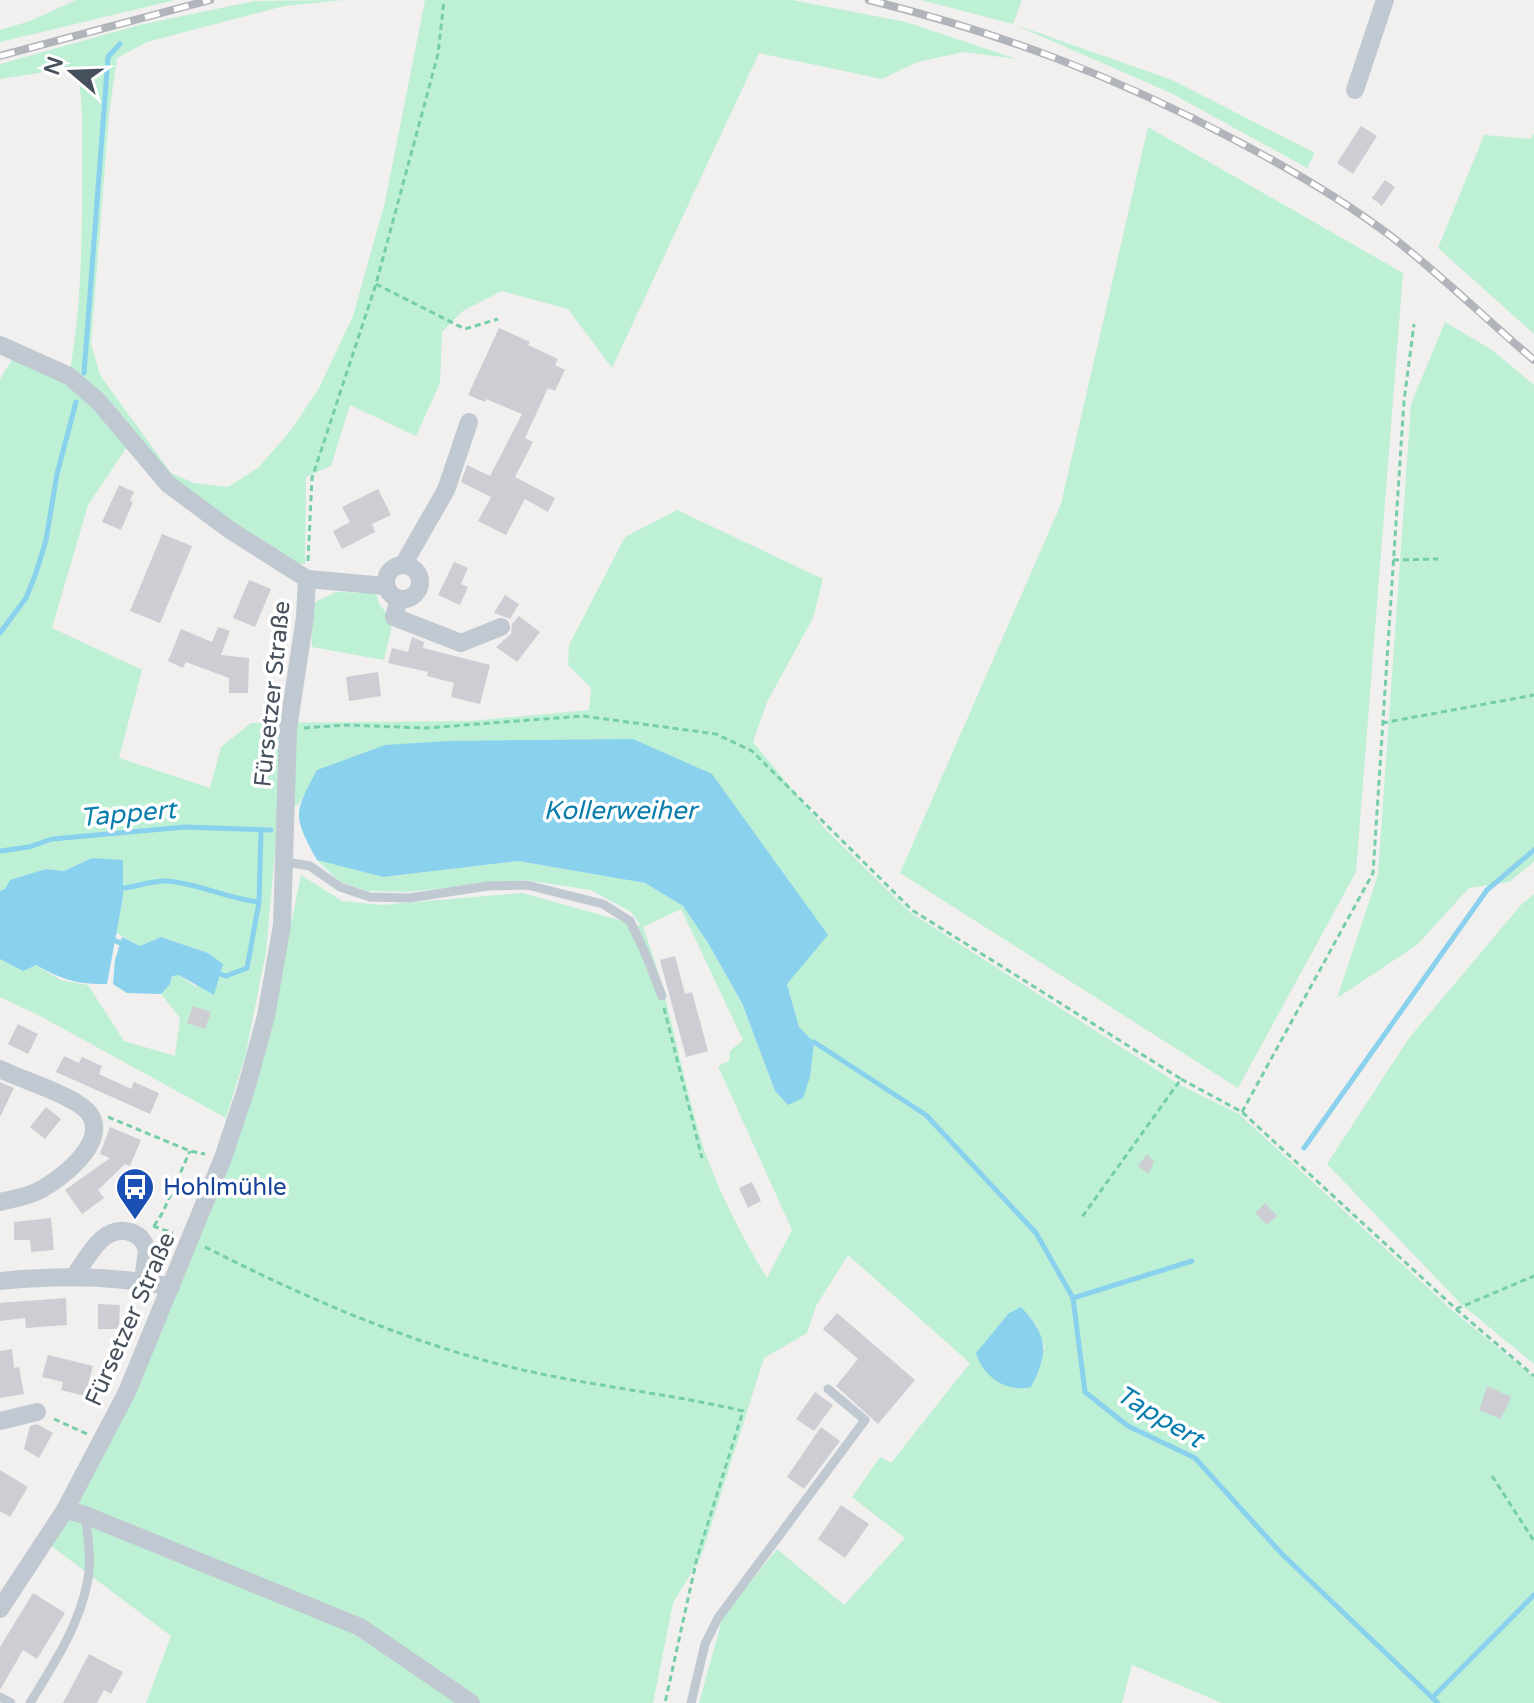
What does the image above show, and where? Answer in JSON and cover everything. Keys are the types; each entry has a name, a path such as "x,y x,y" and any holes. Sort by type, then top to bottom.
{"street":[{"path":"1355,90 1385,0"},
{"name":"Fürsetzer Straße","path":"0,345 69,376 98,401 168,484 230,530 307,579 392,592"},
{"path":"469,422 446,490 403,565 389,572 394,617 461,643 501,627"},
{"path":"392,592 413,596 419,585 413,568 403,565"},
{"name":"Fürsetzer Straße","path":"0,1609 65,1510 127,1392 223,1158 266,1016 282,925 288,729 305,617 307,579"},
{"path":"0,1069 81,1106 92,1120 94,1134 87,1150 56,1181 33,1193 0,1202"},
{"path":"75,1275 102,1237 126,1230 136,1234 147,1250 143,1281"},
{"path":"0,1281 75,1275 143,1281 171,1287"},
{"path":"0,1421 37,1412"},
{"path":"65,1510 85,1515 360,1627 471,1703"}],"lane":[{"path":"286,862 310,866 340,887 370,897 409,898 488,886 527,885 603,904 630,921 662,996"},
{"path":"691,1703 705,1644 718,1618 865,1420 828,1389"},
{"path":"30,1703 71,1633 88,1582 85,1515"},
{"path":"0,1697 11,1703"}],"path":[{"path":"307,579 312,478 376,284 438,54 444,0"},
{"path":"376,284 465,329 498,319"},
{"path":"1242,1112 1373,873 1404,401 1414,324"},
{"path":"1393,560 1438,559"},
{"path":"1382,723 1534,695"},
{"path":"288,729 346,725 426,728 583,716 716,734 752,751 912,910 1181,1079 1242,1112 1456,1309 1534,1376"},
{"path":"662,996 702,1158"},
{"path":"1082,1217 1181,1079"},
{"path":"92,1120 111,1116 190,1151 223,1158"},
{"path":"153,1226 163,1212 190,1151"},
{"path":"190,1240 278,1284 379,1328 499,1364 743,1411 697,1558 665,1703"},
{"path":"1456,1309 1534,1276"},
{"path":"37,1412 101,1441"},
{"path":"1492,1476 1534,1541"}],"green space":[{"path":"76,0 175,0 0,42 0,30 30,21"},
{"path":"344,0 284,6 147,42 117,58 109,114 91,344 100,375 171,473 194,483 228,487 259,467 291,430 319,388 353,316 385,202 425,0 792,0 906,22 1017,59 964,52 917,62 882,79 759,53 612,368 568,309 502,291 463,311 442,332 440,383 416,436 350,405 331,466 306,477 305,564 288,564 183,496 131,441 88,505 52,628 142,670 119,758 210,788 221,747 251,723 470,721 589,710 591,688 568,665 569,645 625,537 677,510 823,579 813,618 767,702 753,742 825,829 911,913 1182,1086 1239,1114 1453,1311 1534,1377 1534,1703 1222,1703 1132,1665 1122,1703 699,1703 723,1616 777,1549 844,1605 905,1538 852,1497 880,1457 891,1463 970,1363 848,1255 816,1306 807,1333 764,1358 701,1557 673,1603 653,1703 146,1703 171,1636 50,1545 76,1500 271,1024 301,875 342,901 381,905 522,893 641,926 631,912 591,890 525,880 406,892 368,891 340,882 317,860 383,877 518,861 645,883 683,906 708,943 742,1003 775,1091 799,1027 787,984 828,934 317,770 299,804 278,817 266,952 246,1053 226,1118 0,997 0,959 23,971 35,965 61,980 88,985 124,1041 175,1056 180,1018 161,994 170,984 172,975 179,975 196,987 208,953 162,937 140,946 116,933 123,897 92,858 64,871 46,869 0,891 0,379 13,358 69,375 80,280 82,140 77,67 0,79 0,64 139,25 255,1","holes":["681,909 743,1040 730,1051 729,1061 718,1066 792,1230 767,1278 730,1211 707,1158 660,979 643,927","1009,1313 1036,1324 1045,1349 977,1352"]},
{"path":"921,0 1022,0 1013,24"},
{"path":"1013,24 1172,80 1315,153 1307,168 1171,93"},
{"path":"1148,127 1403,273 1356,872 1238,1088 900,873 1061,504"},
{"path":"1534,133 1534,334 1438,248 1484,135 1531,139"},
{"path":"1445,322 1492,350 1534,385 1534,862 1509,882 1469,888 1417,945 1337,998 1378,875 1411,404"},
{"path":"336,592 376,593 379,604 393,621 384,660 312,647 310,611 313,603"},
{"path":"1534,894 1534,1364 1461,1304 1327,1164 1409,1038 1521,905"}],"water":[{"name":"Kollerweiher","path":"633,739 712,774 828,935 787,984 799,1027 814,1042 810,1077 803,1098 788,1105 775,1091 742,1003 708,943 683,906 645,883 518,861 383,877 317,860 300,824 300,806 317,770 385,745 448,741"},
{"path":"92,858 123,860 123,897 107,984 70,980 36,965 23,971 0,959 0,891 10,880 46,869 64,871"},
{"path":"122,937 140,946 161,937 208,953 223,964 214,995 179,975 172,976 170,984 161,994 127,993 113,984 115,960"},
{"path":"1021,1307 1041,1336 1043,1354 1031,1387 1013,1388 990,1376 976,1353 1009,1313"}],"building":[{"path":"1361,126 1377,136 1353,174 1337,163"},
{"path":"1385,180 1395,187 1382,206 1372,198"},
{"path":"499,328 558,359 555,365 565,370 555,391 548,388 525,438 533,442 515,477 555,498 548,512 525,499 506,535 478,521 491,497 461,482 467,465 490,476 522,414 468,395"},
{"path":"119,485 134,492 121,530 102,522"},
{"path":"378,489 391,515 372,524 375,532 342,549 333,531 350,522 342,507"},
{"path":"162,534 192,546 160,623 130,611"},
{"path":"454,562 468,568 461,584 468,587 460,605 438,595"},
{"path":"249,580 271,589 255,627 233,618"},
{"path":"505,595 519,604 510,619 494,613"},
{"path":"519,616 540,632 517,662 496,647 511,634 512,624"},
{"path":"218,627 230,631 221,655 249,658 248,693 229,693 229,678 186,662 183,668 168,661 181,629 212,642"},
{"path":"412,637 424,642 423,648 490,665 480,704 451,697 454,683 427,676 428,672 388,663 392,648 408,652"},
{"path":"378,672 381,696 349,701 346,677"},
{"path":"675,956 685,994 692,992 708,1051 686,1057 660,960"},
{"path":"193,1006 211,1012 205,1029 187,1023"},
{"path":"18,1024 38,1034 28,1054 8,1044"},
{"path":"64,1056 79,1063 82,1057 102,1066 99,1074 131,1089 134,1082 159,1093 150,1114 56,1072"},
{"path":"0,1082 14,1088 0,1117"},
{"path":"46,1107 61,1119 45,1139 30,1127"},
{"path":"110,1127 141,1140 130,1166 125,1164 98,1190 104,1198 82,1214 65,1190 110,1158 100,1154"},
{"path":"1147,1154 1154,1162 1149,1174 1138,1166"},
{"path":"752,1182 761,1201 748,1208 739,1188"},
{"path":"1265,1203 1277,1216 1267,1225 1255,1213"},
{"path":"51,1218 54,1250 31,1252 30,1240 14,1240 14,1222"},
{"path":"66,1298 67,1325 26,1328 25,1318 0,1321 0,1303"},
{"path":"98,1304 120,1305 119,1329 98,1329"},
{"path":"837,1313 915,1380 878,1424 836,1386 858,1359 823,1329"},
{"path":"12,1349 14,1368 19,1367 24,1394 0,1398 0,1351"},
{"path":"48,1355 93,1366 85,1396 61,1390 63,1382 42,1377"},
{"path":"1487,1386 1511,1397 1501,1419 1479,1410"},
{"path":"815,1392 833,1405 814,1431 796,1419"},
{"path":"37,1424 53,1433 39,1458 24,1449 30,1426"},
{"path":"821,1427 840,1441 804,1489 787,1477"},
{"path":"0,1470 28,1487 10,1517 0,1511"},
{"path":"841,1505 869,1524 845,1558 818,1539"},
{"path":"33,1593 65,1613 37,1659 23,1650 0,1690 0,1647"},
{"path":"89,1654 123,1672 111,1694 104,1690 97,1703 63,1703"}],"waterway":[{"path":"84,373 108,57 120,44"},
{"path":"0,633 26,598 36,573 76,402"},
{"name":"Tappert","path":"0,851 29,847 52,839 185,827 271,830"},
{"name":"Tappert","path":"123,888 167,881 259,902 261,830"},
{"path":"1304,1148 1487,890 1534,850"},
{"path":"220,974 226,976 247,968 259,902"},
{"path":"114,940 120,943"},
{"name":"Tappert","path":"814,1042 926,1115 1036,1233 1073,1298 1085,1392 1128,1426 1195,1458 1282,1554 1438,1703"},
{"path":"1073,1298 1192,1261"},
{"path":"1432,1698 1534,1595"}],"railway":[{"path":"0,56 210,0"},
{"path":"869,0 965,27 1058,59 1192,118 1257,152 1335,198 1392,237 1534,360"}],"place":[{"name":"Hohlmühle","path":"135,1221"}]}
